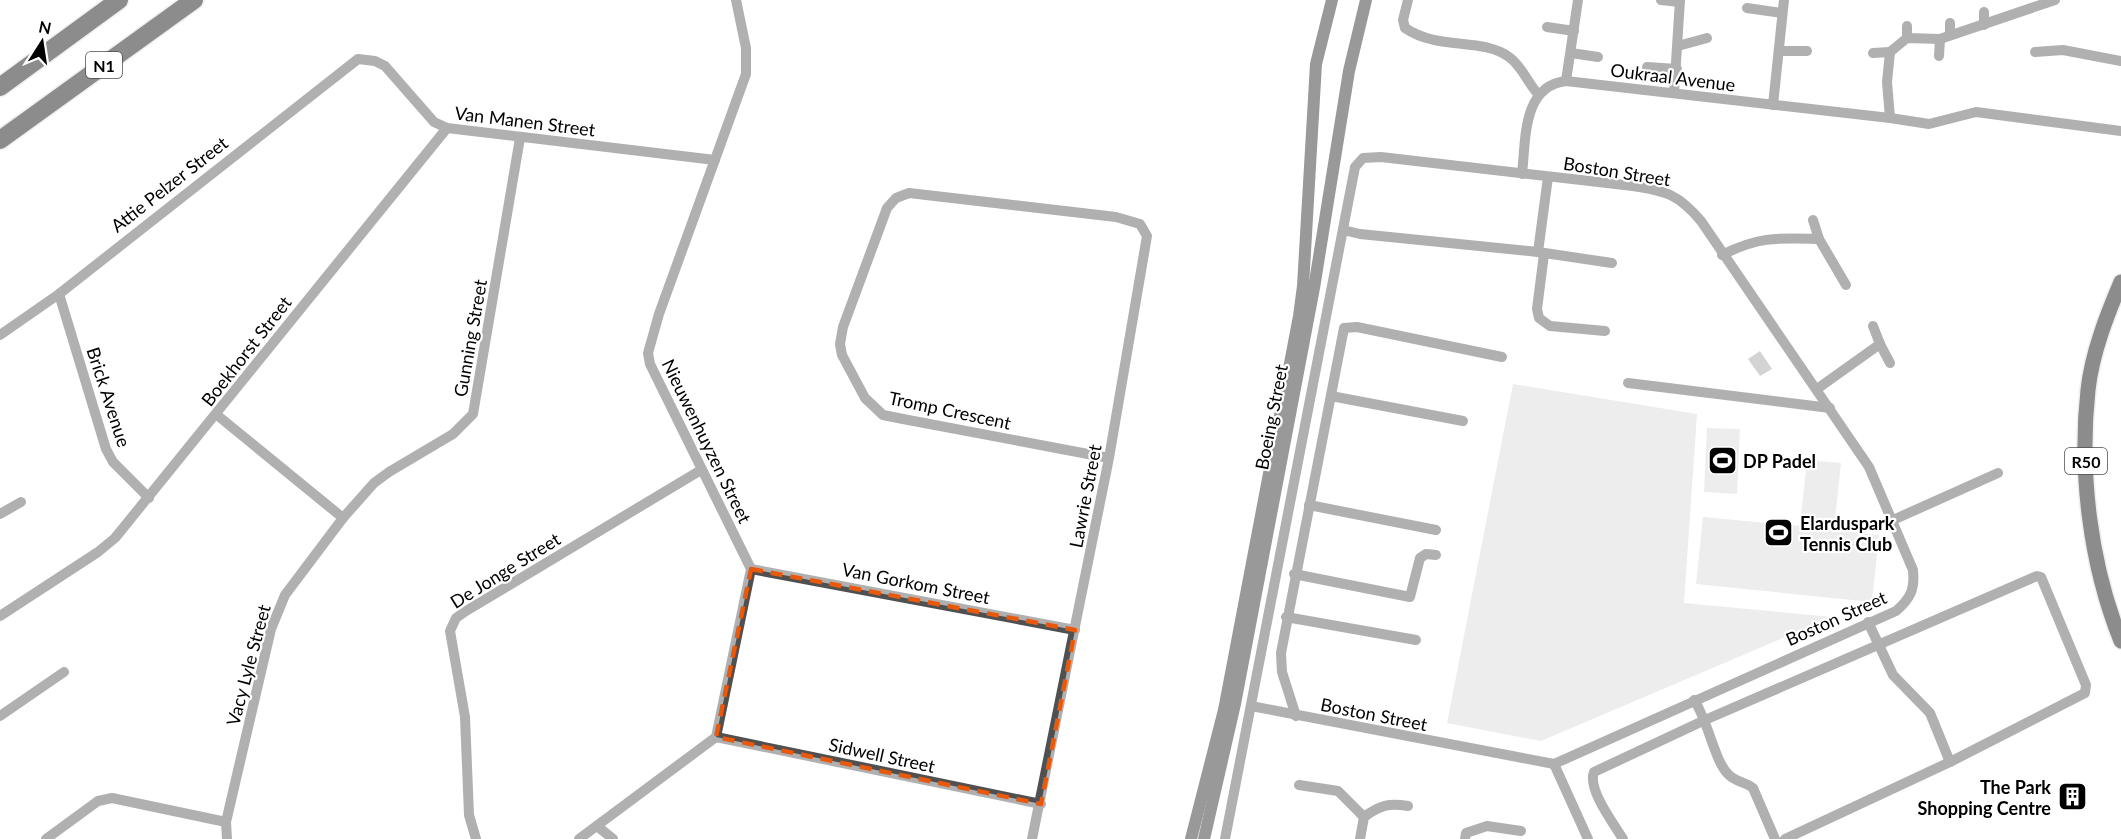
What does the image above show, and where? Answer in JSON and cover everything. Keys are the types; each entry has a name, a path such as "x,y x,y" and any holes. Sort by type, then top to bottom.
{"highway":[{"path":"0,75 112,0"},
{"name":"N1","path":"0,87 119,0"},
{"name":"N1","path":"4,138 194,0"}],"main road":[{"name":"Boeing Street","path":"1191,839 1224,710 1299,316 1303,286 1316,64 1332,0"},
{"name":"Boeing Street","path":"1204,839 1235,704 1314,288 1349,71 1366,0"},
{"name":"R50","path":"2121,282 2106,316 2088,388 2085,441 2091,533 2121,641"}],"street":[{"name":"Nieuwenhuyzen Street","path":"736,0 746,48 746,74 648,352 650,364 751,569"},
{"path":"1408,0 1403,20 1405,27 1435,42 1502,52 1518,65 1538,94"},
{"path":"1522,174 1530,113 1538,94 1551,85 1566,81 1578,0"},
{"path":"1661,0 1680,1 1674,93"},
{"path":"1773,105 1784,0"},
{"path":"1873,53 1890,52 1907,38 1945,37 2055,0"},
{"path":"1747,9 1782,13"},
{"path":"1984,12 1984,25"},
{"path":"1939,56 1950,23"},
{"path":"1907,38 1908,26"},
{"path":"1547,27 1574,31"},
{"path":"1678,46 1707,38"},
{"path":"2035,52 2063,50 2121,61"},
{"path":"1779,51 1807,51"},
{"path":"1890,52 1887,99 1890,118"},
{"path":"1571,53 1598,57"},
{"name":"Van Manen Street","path":"358,59 375,61 385,66 434,122 447,128 715,160"},
{"name":"Attie Pelzer Street","path":"0,334 59,294 358,59"},
{"path":"1647,67 1677,69"},
{"name":"Oukraal Avenue","path":"1566,81 1929,124 1976,112 2121,131"},
{"name":"Boekhorst Street","path":"0,616 115,538 217,415 383,204 447,128"},
{"name":"Gunning Street","path":"343,518 381,478 453,434 473,414 520,138"},
{"name":"Boston Street","path":"1251,706 1554,764 1694,699 1896,611 1911,597 1913,588 1913,570 1869,467 1690,208 1668,192 1548,177 1375,156 1363,158 1355,167"},
{"name":"Boeing Street","path":"1225,839 1355,167"},
{"path":"1548,177 1537,309 1539,318 1550,326 1605,331"},
{"name":"Tromp Crescent","path":"1077,211 909,193 896,198 886,208 843,327 840,344 847,367 865,398 883,415 1109,458"},
{"name":"Lawrie Street","path":"1032,839 1041,804 1109,458 1147,236 1140,224 1130,220 1077,211"},
{"path":"1812,220 1819,239 1846,285"},
{"path":"1343,230 1360,234 1541,253 1612,263"},
{"path":"1722,255 1767,238 1819,239"},
{"name":"Brick Avenue","path":"59,294 106,449 113,462 149,498"},
{"path":"1296,716 1281,665 1294,574 1331,396 1341,332 1349,326 1502,357"},
{"path":"1873,326 1890,363"},
{"path":"1817,389 1880,344"},
{"path":"1628,383 1830,408"},
{"path":"1331,396 1463,421"},
{"path":"217,415 343,518"},
{"name":"De Jonge Street","path":"476,839 469,815 465,717 450,631 451,624 466,611 701,470"},
{"path":"1893,520 1998,473"},
{"path":"0,514 21,502"},
{"path":"1309,505 1436,530"},
{"name":"Vacy Lyle Street","path":"227,839 226,822 275,615 285,595 343,518"},
{"path":"1294,574 1410,597 1420,558 1426,554 1436,555"},
{"path":"579,839 716,737 751,569"},
{"name":"Van Gorkom Street","path":"751,569 1075,630"},
{"path":"1623,839 1596,792 1592,779 1594,772 1705,720 1881,646 2037,576 2042,578 2086,685 2085,693 1950,762 1785,839"},
{"path":"1287,617 1416,640"},
{"path":"1868,622 1893,675 1930,713 1950,762"},
{"path":"0,716 64,672"},
{"path":"1694,699 1724,768 1735,779 1753,788 1775,839"},
{"name":"Sidwell Street","path":"716,737 1041,804"},
{"path":"1554,764 1588,839"},
{"path":"1299,785 1338,791 1364,817"},
{"path":"46,839 98,801 112,798 226,822"},
{"path":"1360,839 1364,817 1385,804 1408,806"},
{"path":"597,826 613,839"},
{"path":"1465,839 1466,833 1487,826 1521,831"}],"highlighted area":[{"path":"751,569 1075,630 1041,804 716,737"}],"shaded area":[{"path":"1760,351 1772,369 1760,376 1748,359"},
{"path":"1513,384 1697,414 1684,603 1832,617 1541,741 1447,723"},
{"name":"DP Padel","path":"1707,428 1740,429 1737,494 1704,492"},
{"name":"Elarduspark Tennis Club","path":"1807,460 1841,463 1834,530 1879,535 1872,602 1696,584 1703,517 1800,526"}],"place":[{"name":"DP Padel","path":"1722,461"},
{"name":"Elarduspark Tennis Club","path":"1779,533"},
{"name":"The Park Shopping Centre","path":"2072,797"}]}
